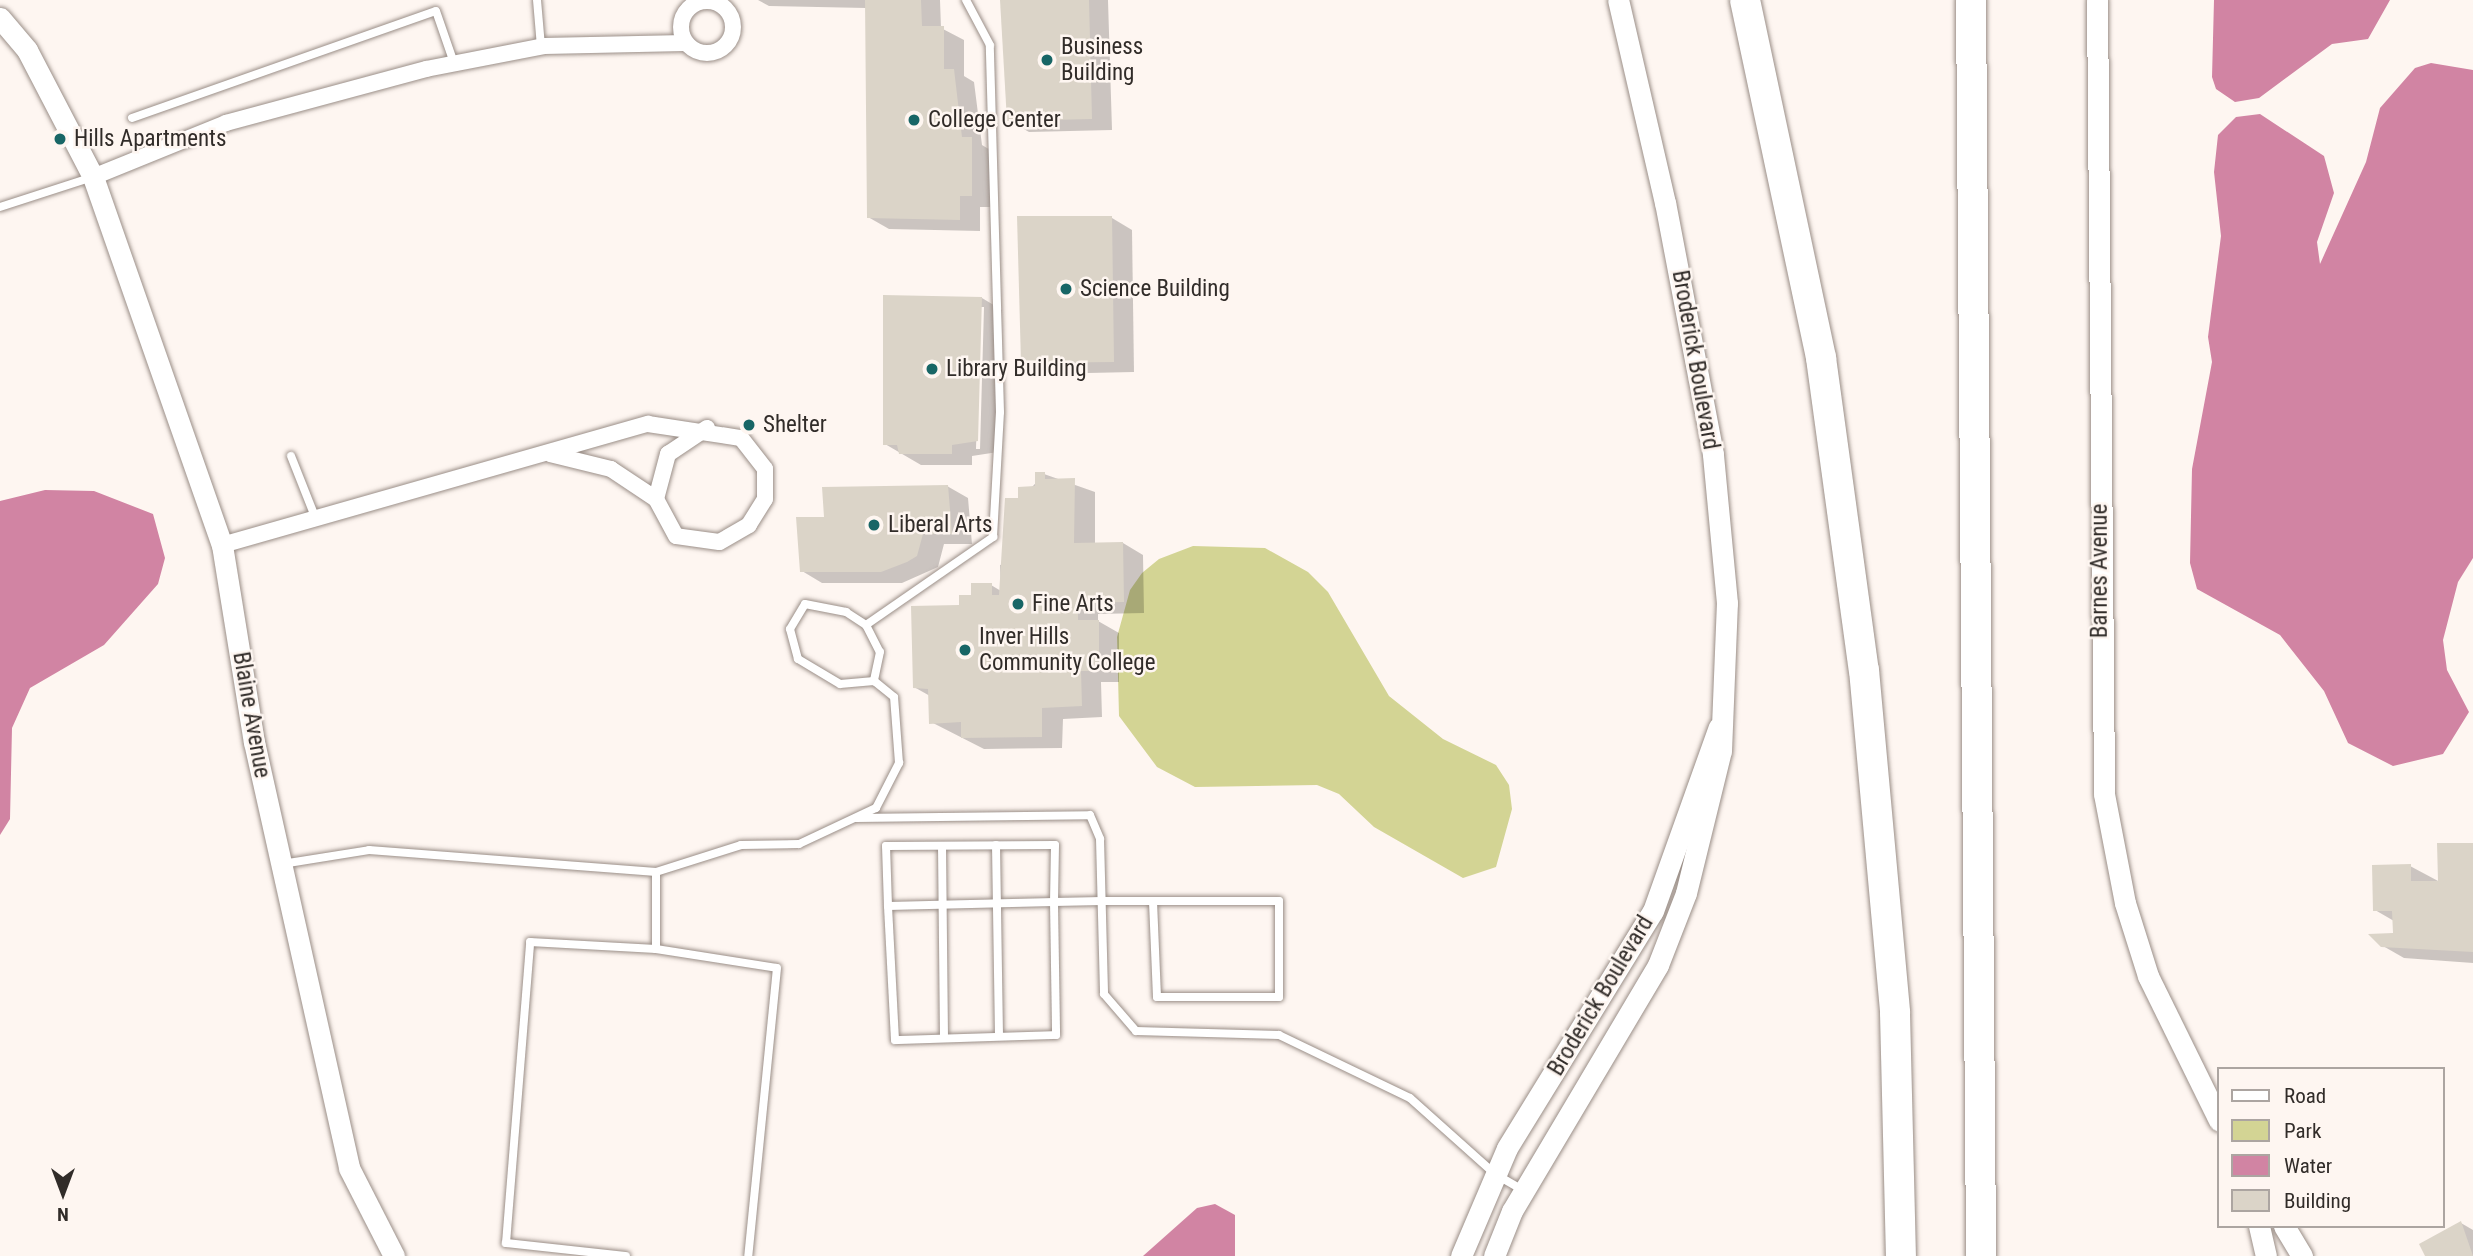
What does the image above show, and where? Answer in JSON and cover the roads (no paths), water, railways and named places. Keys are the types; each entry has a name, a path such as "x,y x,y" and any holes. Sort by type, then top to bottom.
{"highway":[{"path":"1745,0 1821,358 1864,670 1895,1013 1901,1256"},
{"path":"1971,0 1981,1256"}],"street":[{"name":"Broderick Boulevard","path":"1494,1256 1524,1191 1676,925 1721,751 1718,726 1727,603 1713,454 1665,203 1618,0"},
{"name":"Barnes Avenue","path":"2097,0 2104,794 2124,902 2148,976 2218,1118"},
{"name":"Blaine Avenue","path":"0,18 27,50 93,177 222,545 282,864 349,1168 394,1256"},
{"path":"93,177 226,123 454,63 541,47 685,43"},
{"path":"222,545 550,454 597,434 648,424 706,428 741,438 765,469 765,499 749,525 719,541 676,536 656,499 611,469 550,454"},
{"path":"656,499 668,454 706,428"},
{"name":"Broderick Boulevard","path":"1461,1256 1495,1174 1636,947 1718,726"},
{"path":"2259,1228 2266,1256"},
{"path":"2285,1228 2302,1256"}],"lane":[{"path":"537,0 541,47"},
{"path":"866,625 993,537 1000,412 990,45 966,0"},
{"path":"132,118 436,11 454,63"},
{"path":"0,207 93,177"},
{"path":"292,457 316,519"},
{"path":"282,864 369,850 656,872 741,845 799,844 876,808 899,763 894,697 874,681 840,684 797,659 790,629 805,604 846,612 866,625 880,652 874,681"},
{"path":"853,818 1090,815 1101,839 1104,994 1136,1031 1279,1035 1410,1098 1495,1174 1524,1191"},
{"path":"996,845 999,1036"},
{"path":"996,845 1055,845 1056,1035 895,1040 886,846 996,845"},
{"path":"942,846 944,1038"},
{"path":"656,872 656,949"},
{"path":"888,906 1102,901 1153,901 1279,901 1279,997 1157,997 1153,901"},
{"path":"626,1256 506,1243 530,942 656,949 777,968 748,1256"}],"water":[{"path":"2214,0 2390,0 2368,39 2332,44 2259,98 2235,102 2216,89 2212,77"},
{"path":"2431,63 2473,70 2473,558 2458,582 2443,640 2447,670 2469,712 2443,754 2393,766 2348,743 2324,691 2280,635 2197,589 2190,563 2192,469 2212,362 2208,337 2221,236 2214,172 2218,135 2236,117 2260,114 2324,156 2334,193 2317,242 2320,264 2366,162 2380,108 2415,68"},
{"path":"45,490 94,491 153,514 165,558 158,584 104,645 30,688 12,728 10,819 0,835 0,501"},
{"path":"1215,1204 1235,1215 1235,1256 1143,1256 1197,1208"}],"place":[{"name":"Business Building","path":"1047,60"},
{"name":"College Center","path":"914,120"},
{"name":"Hills Apartments","path":"60,139"},
{"name":"Science Building","path":"1066,289"},
{"name":"Library Building","path":"932,369"},
{"name":"Shelter","path":"749,425"},
{"name":"Liberal Arts","path":"874,525"},
{"name":"Fine Arts","path":"1018,604"},
{"name":"Inver Hills Community College","path":"965,650"}]}
